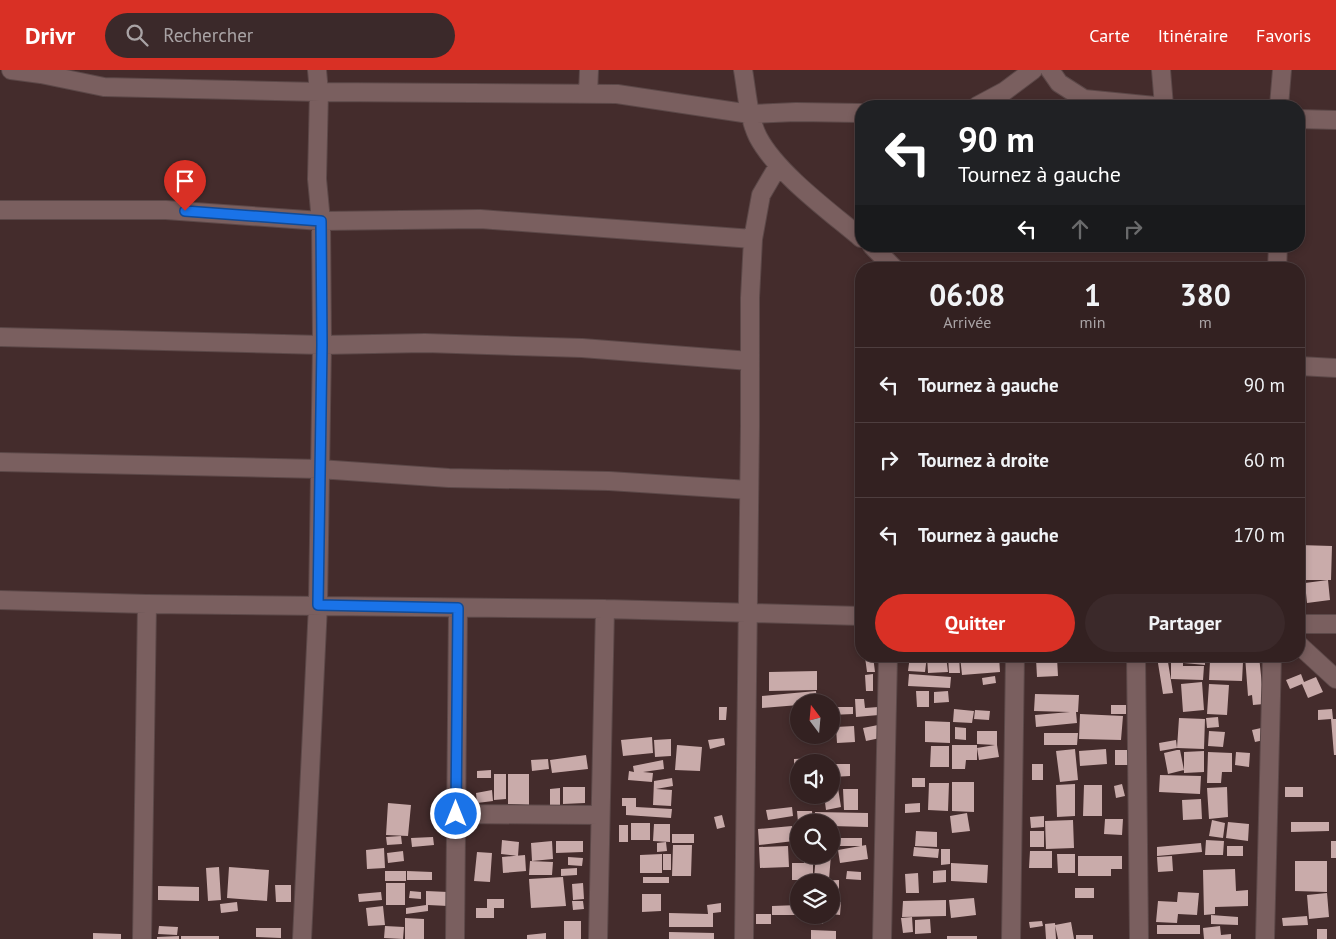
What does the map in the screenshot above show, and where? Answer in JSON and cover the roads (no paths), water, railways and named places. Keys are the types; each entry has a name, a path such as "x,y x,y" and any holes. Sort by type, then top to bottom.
{"street":[{"path":"11,70 42,74 104,87 318,92 617,94 750,114 796,112 855,113"},
{"path":"302,939 318,605 322,345 321,221 317,179 317,70"},
{"path":"588,94 589,70"},
{"path":"743,70 750,114 758,137 778,166 855,233"},
{"path":"989,100 1005,92 1033,70"},
{"path":"1050,70 1060,83 1084,100"},
{"path":"1161,70 1164,100"},
{"path":"1280,100 1282,70"},
{"path":"1305,119 1336,120"},
{"path":"744,939 752,239 761,195 778,166"},
{"path":"0,210 166,210 321,221 480,219 752,239"},
{"path":"878,252 888,262"},
{"path":"0,337 322,345 425,343 582,348 750,361"},
{"path":"1305,366 1336,368"},
{"path":"0,462 320,469 449,478 609,481 749,490"},
{"path":"0,600 147,604 605,609 855,616"},
{"path":"142,939 147,604"},
{"path":"455,939 458,608"},
{"path":"598,939 605,609"},
{"path":"1305,624 1336,624"},
{"path":"1305,651 1336,679"},
{"path":"882,939 888,662"},
{"path":"1011,939 1015,662"},
{"path":"1136,662 1139,939"},
{"path":"1265,939 1272,662"},
{"path":"456,814 600,815"}]}
